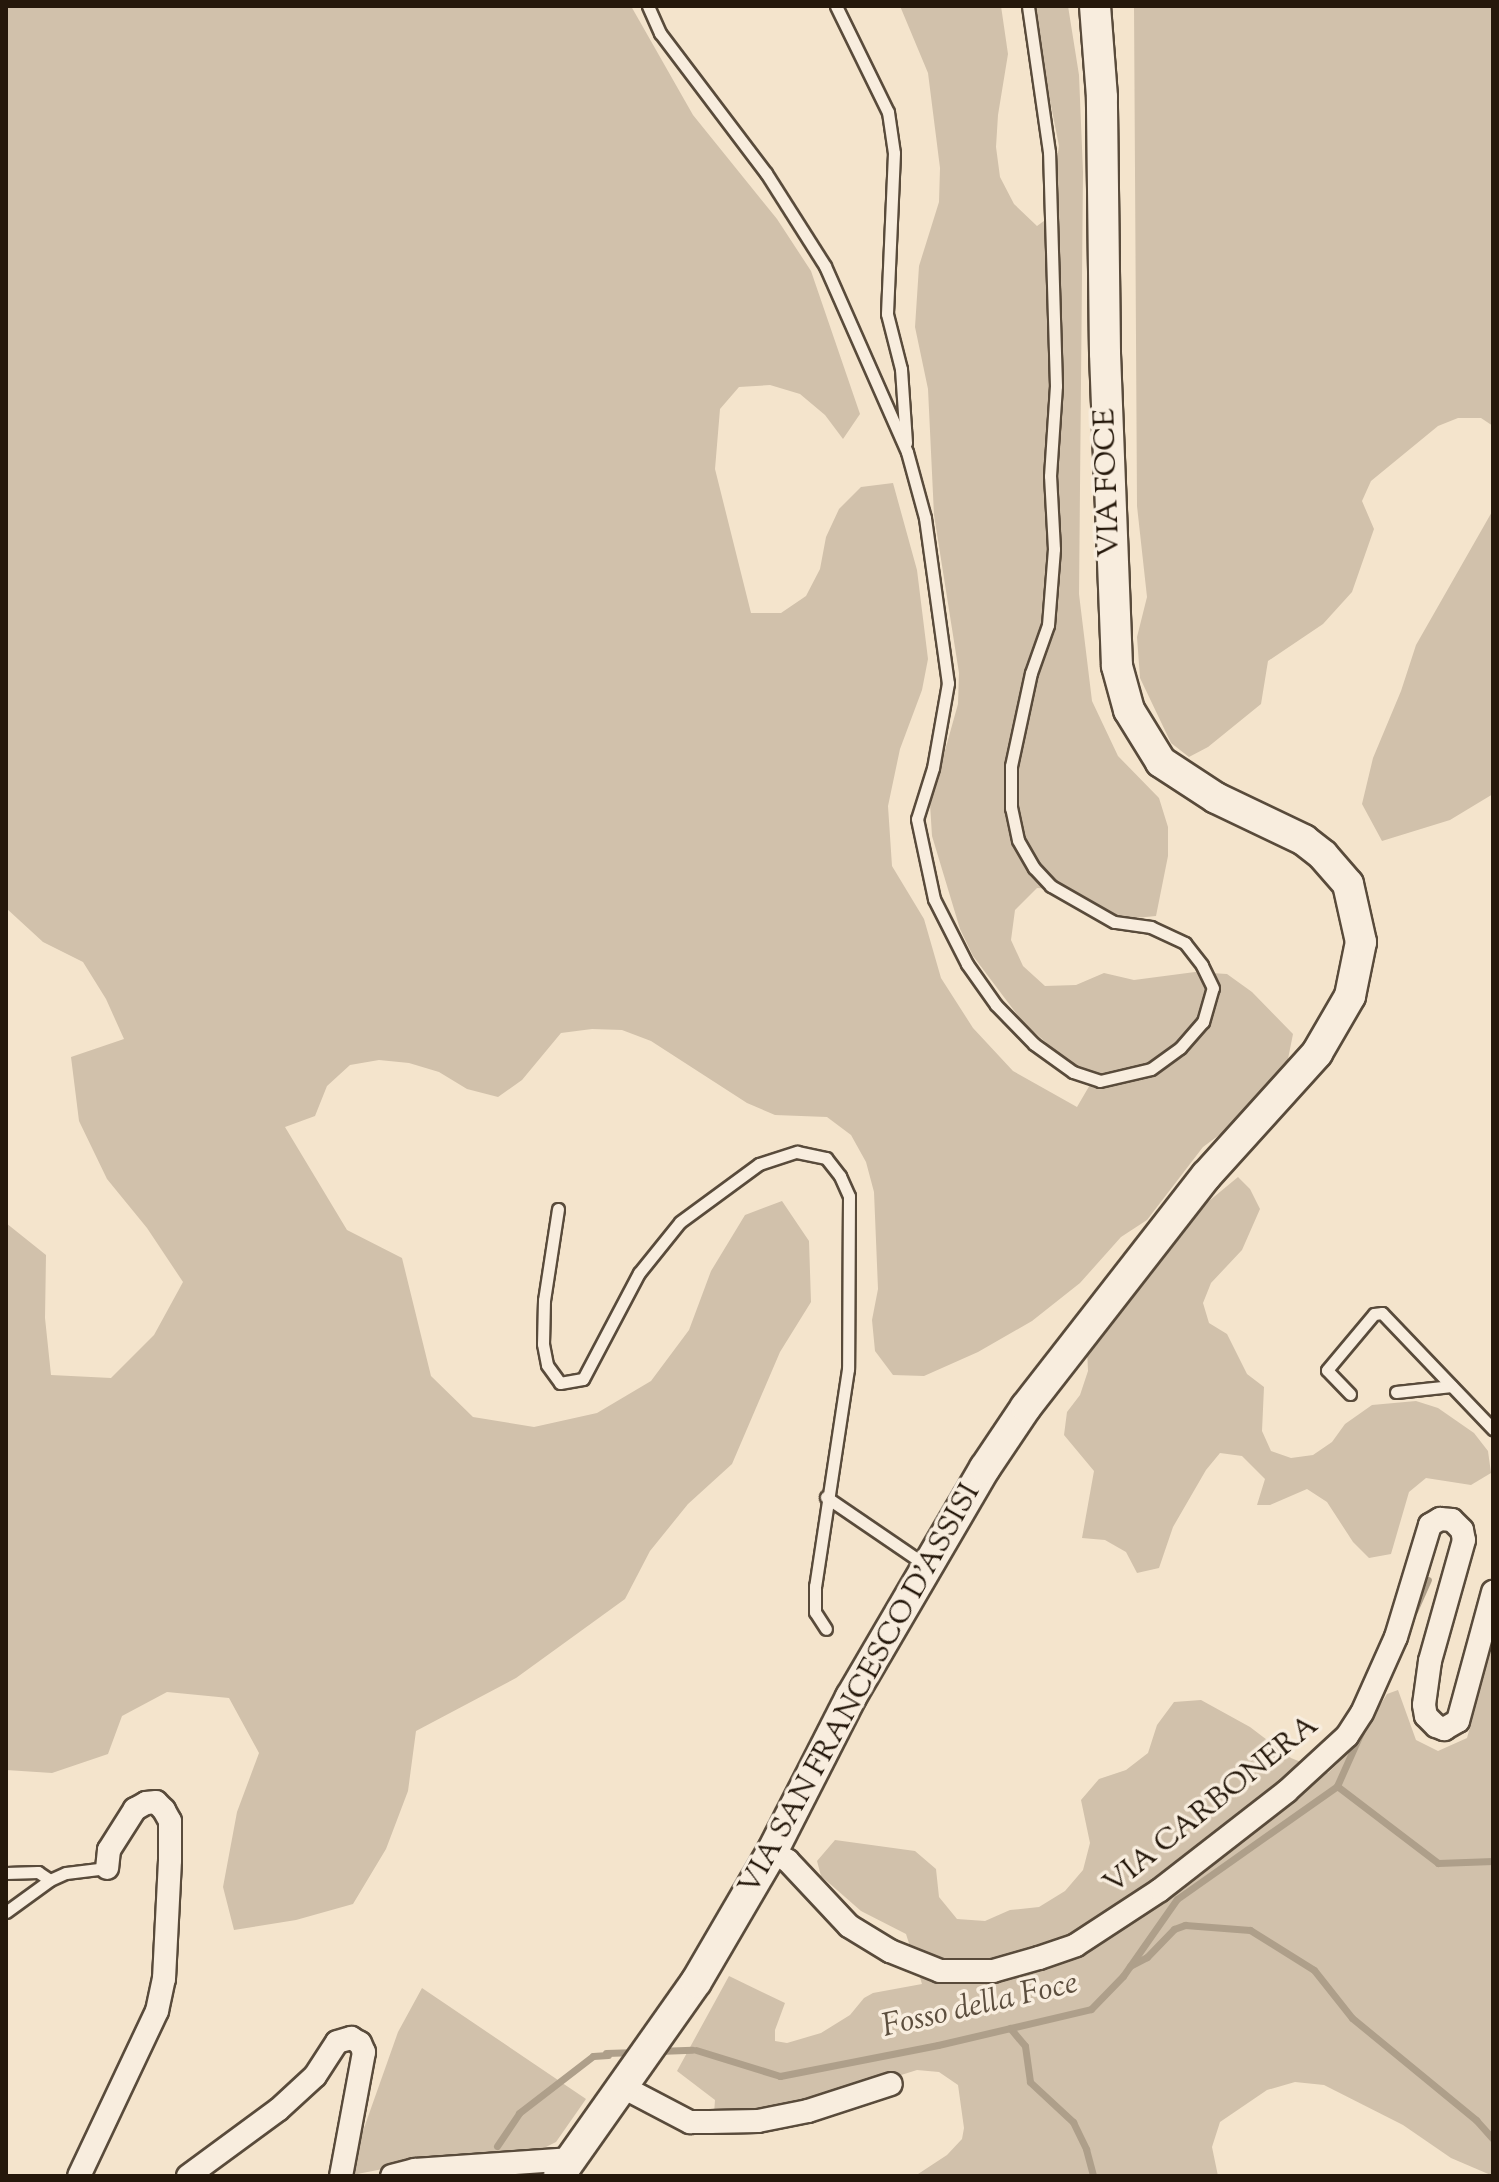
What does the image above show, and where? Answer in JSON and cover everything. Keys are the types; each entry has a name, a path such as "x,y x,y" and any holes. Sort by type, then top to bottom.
{"main road":[{"name":"VIA FOCE","path":"1095,6 1102,97 1105,369 1117,666 1129,710 1161,762 1188,782 1304,840 1323,855"},
{"name":"VIA SAN FRANCESCO D'ASSISI","path":"566,2167 696,1982 772,1852 851,1697 963,1503 1026,1407 1206,1176 1317,1053 1335,1025 1350,996 1361,942 1348,884 1323,855"}],"street":[{"name":"VIA CARBONERA","path":"772,1852 788,1861 849,1926 902,1956 940,1971 993,1971 1076,1945 1160,1890 1286,1792 1347,1736 1362,1713 1396,1637 1430,1525 1440,1519 1452,1520 1462,1530 1464,1540 1438,1629 1426,1690 1426,1716 1436,1726 1444,1729 1458,1721 1493,1592"},
{"path":"79,2176 157,2011 164,1979 170,1821 156,1802 135,1809 109,1850 107,1868"},
{"path":"188,2176 278,2110 315,2076 337,2042 351,2038 360,2043 364,2052 341,2176"},
{"path":"621,2086 690,2122 710,2122 758,2121 808,2111 891,2084"},
{"path":"392,2176 415,2170 566,2167"}],"lane":[{"path":"648,6 660,33 803,227 825,266 907,452 925,518 948,683 933,768 917,819 934,899 974,974 996,1005 1034,1044 1073,1072 1100,1081 1151,1069 1180,1048 1203,1022 1213,988 1202,965 1185,943 1151,927 1114,922 1051,886 1034,868 1018,840 1011,808 1011,766 1031,673 1048,625 1054,549 1050,476 1056,386 1049,152 1028,6"},
{"path":"836,6 888,112 894,153 887,314 901,369 907,452"},
{"path":"558,1209 544,1300 543,1344 547,1365 560,1383 583,1379 639,1273 680,1222 759,1164 797,1152 826,1158 840,1176 849,1196 848,1369 826,1497 815,1599 815,1612 826,1629"},
{"path":"1350,1394 1327,1370 1374,1314 1382,1313 1493,1429"},
{"path":"1396,1392 1452,1386"},
{"path":"826,1497 928,1566"},
{"path":"6,1912 50,1880 66,1873 107,1868"},
{"path":"6,1873 38,1872 50,1880"}],"shaded area":[{"path":"6,6 631,6 693,115 777,219 811,271 860,414 843,439 825,415 800,394 770,385 739,387 720,409 715,469 751,613 781,613 806,596 820,569 826,537 839,509 861,487 893,483 917,570 928,659 922,690 900,749 888,806 892,866 924,919 941,978 973,1028 1013,1071 1077,1107 1091,1083 1022,1021 973,956 960,929 932,836 930,804 958,704 959,673 934,515 928,389 915,327 919,266 939,202 940,168 928,73 900,6 1001,6 1008,54 998,115 996,147 1000,177 1014,204 1037,226 1048,218 1059,146 1042,60 1036,6 1068,6 1079,75 1083,172 1079,594 1092,701 1118,756 1159,798 1168,827 1168,856 1156,916 1125,919 1069,890 1037,888 1015,910 1011,940 1023,966 1045,986 1076,985 1104,973 1134,980 1195,972 1227,974 1252,992 1293,1034 1287,1064 1226,1130 1203,1147 1147,1220 1121,1237 1080,1283 1032,1321 978,1352 924,1376 893,1375 875,1351 872,1320 878,1289 874,1192 866,1162 851,1135 827,1117 775,1115 747,1103 651,1041 622,1030 592,1029 561,1033 522,1080 498,1097 467,1089 439,1072 409,1063 379,1060 350,1065 327,1086 315,1116 285,1127 347,1230 402,1258 431,1376 473,1417 534,1427 597,1413 651,1381 689,1330 711,1271 745,1215 782,1201 809,1241 811,1302 780,1352 732,1464 688,1504 650,1551 625,1599 516,1678 416,1731 408,1791 386,1849 353,1904 296,1920 234,1930 223,1887 237,1812 259,1753 229,1698 167,1692 122,1716 108,1754 52,1773 6,1770 6,1223 46,1255 45,1318 51,1375 111,1378 154,1335 183,1282 147,1228 107,1179 79,1121 71,1057 124,1039 106,999 83,962 43,942 6,908"},
{"path":"1134,6 1493,6 1493,426 1481,418 1458,418 1438,426 1371,481 1362,501 1374,529 1352,592 1323,624 1268,661 1261,704 1208,747 1189,757 1171,743 1140,678 1137,637 1147,597 1137,506"},
{"path":"1493,510 1493,794 1450,820 1382,841 1362,804 1373,758 1416,645"},
{"path":"1238,1177 1250,1189 1260,1209 1242,1250 1211,1283 1203,1303 1209,1323 1227,1334 1247,1374 1264,1387 1262,1431 1271,1451 1291,1458 1313,1455 1332,1442 1345,1424 1372,1405 1416,1401 1438,1408 1474,1433 1488,1451 1491,1473 1471,1485 1426,1478 1409,1492 1391,1554 1369,1558 1353,1542 1327,1502 1307,1489 1270,1505 1257,1505 1265,1479 1242,1456 1220,1453 1206,1470 1173,1527 1159,1568 1137,1573 1126,1552 1105,1540 1082,1538 1094,1471 1064,1435 1067,1412 1080,1395 1088,1371 1087,1348 1138,1277 1203,1206"},
{"path":"1493,1642 1493,2176 1451,2158 1403,2125 1324,2085 1295,2082 1267,2090 1220,2122 1212,2147 1218,2176 915,2176 947,2155 962,2139 964,2128 958,2085 939,2072 917,2070 809,2104 756,2114 714,2114 715,2100 677,2071 729,1976 785,2003 775,2030 775,2041 787,2043 821,2033 850,2015 864,1998 873,1993 922,1984 906,1934 861,1911 821,1876 817,1861 835,1840 915,1851 936,1869 939,1897 957,1919 985,1921 1010,1910 1039,1907 1065,1891 1083,1870 1090,1843 1081,1800 1099,1779 1126,1770 1148,1753 1157,1725 1174,1702 1201,1700 1250,1727 1291,1758 1328,1773 1356,1745 1387,1694 1398,1690 1416,1740 1438,1751 1467,1738"},
{"path":"422,1988 586,2099 556,2142 536,2152 455,2155 347,2176 398,2032"}],"waterway":[{"name":"Fosso della Foce","path":"1414,1611 1428,1580"},
{"name":"Fosso della Foce","path":"696,2050 780,2076 938,2045 1091,2009 1123,1976 1177,1899 1337,1786 1361,1732"},
{"name":"Fosso della Foce","path":"1337,1786 1438,1863 1493,1861"},
{"path":"1130,1966 1147,1957 1174,1929 1185,1925 1250,1930 1314,1970 1352,2018 1476,2120 1493,2139"},
{"path":"1010,2028 1025,2046 1030,2082 1073,2122 1086,2149 1093,2176"},
{"name":"Fosso della Foce","path":"658,2051 692,2050"},
{"name":"Fosso della Foce","path":"606,2053 637,2052"},
{"name":"Fosso della Foce","path":"497,2146 519,2113 593,2056 608,2055"}]}
